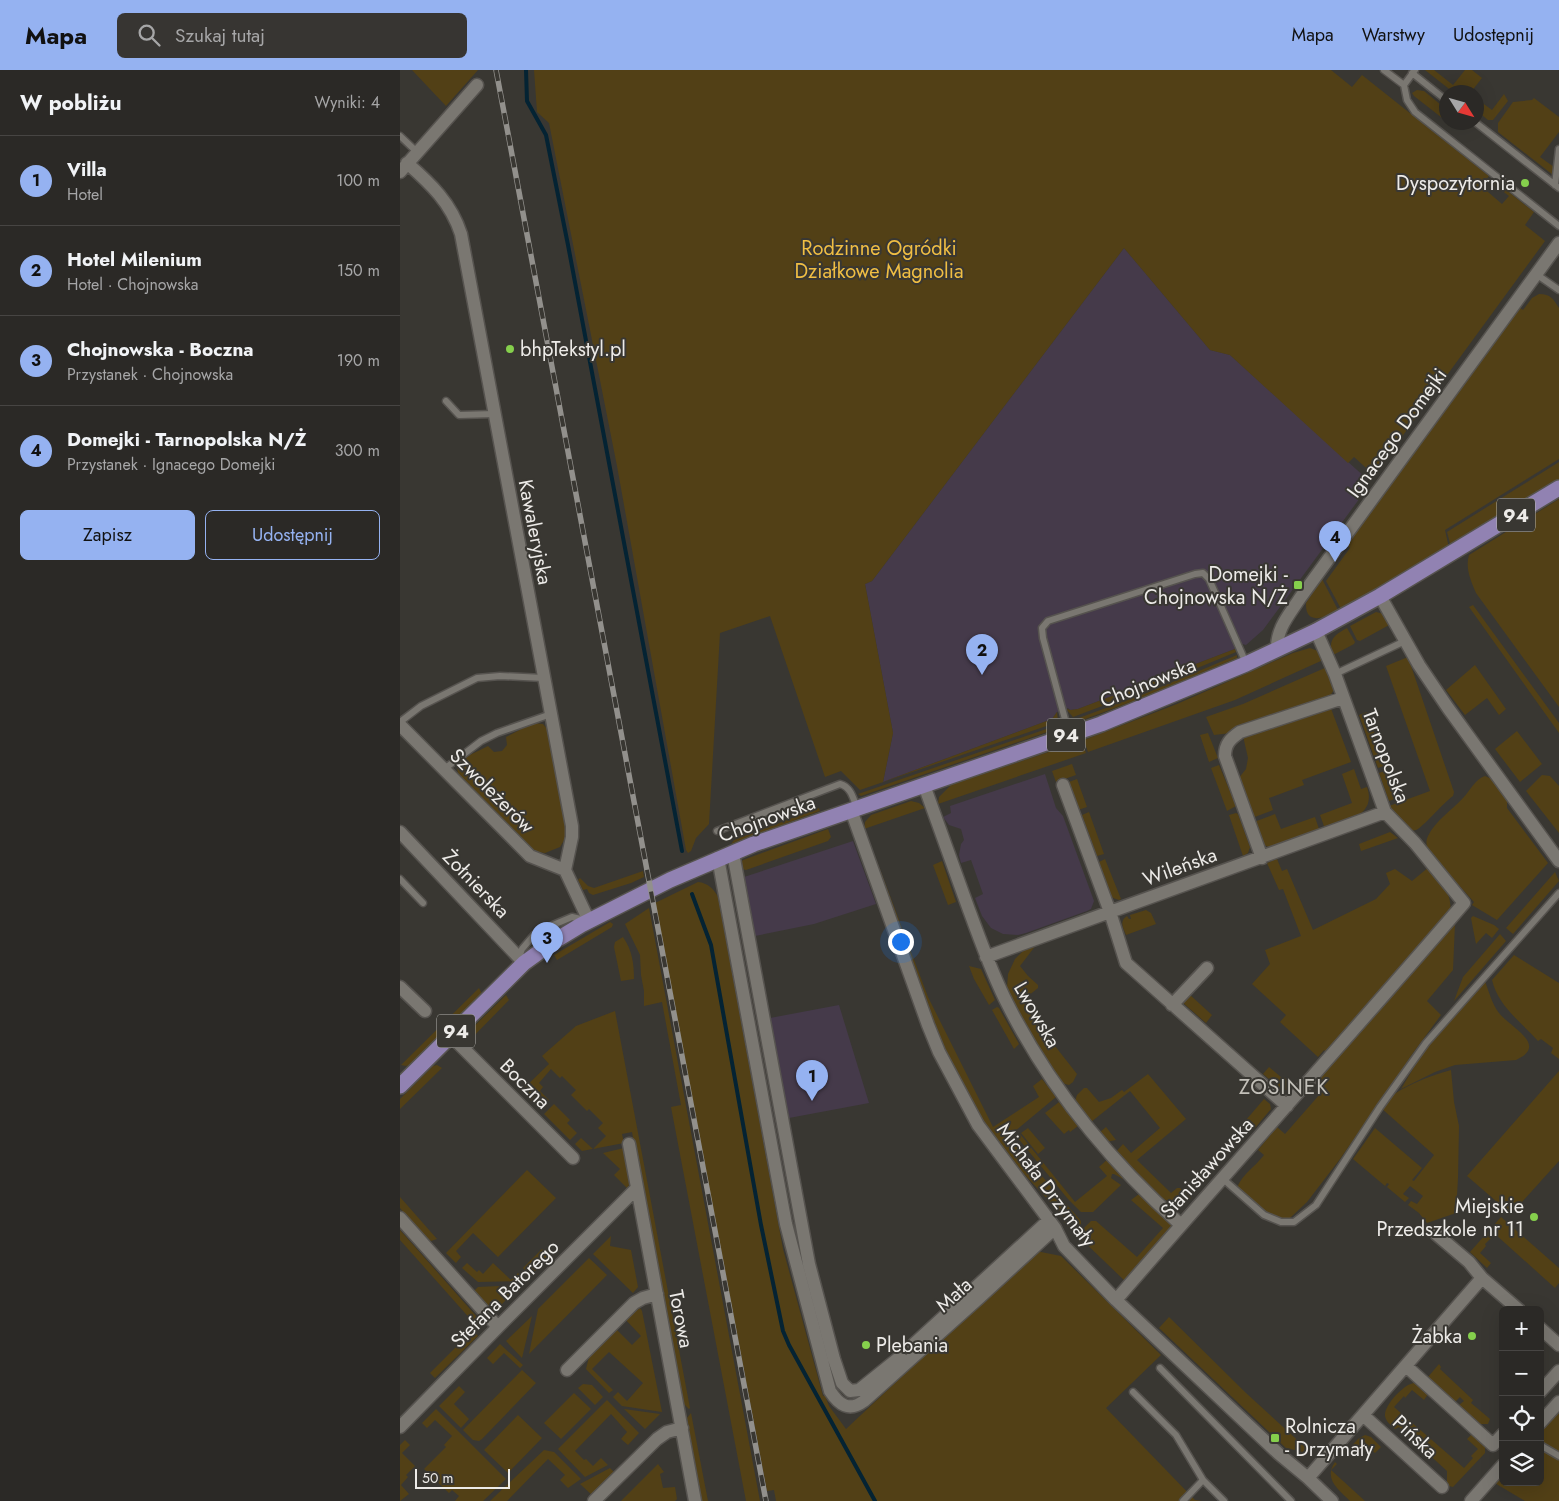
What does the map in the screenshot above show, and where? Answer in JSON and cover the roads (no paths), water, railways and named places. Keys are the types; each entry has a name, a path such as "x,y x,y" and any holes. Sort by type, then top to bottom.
{"main road":[{"name":"Chojnowska","path":"400,1086 511,976 522,960 589,921 670,880 725,856 1130,712 1278,650 1380,596 1559,488"}],"street":[{"path":"404,168 477,85"},
{"name":"Kawaleryjska","path":"404,168 441,195 452,210 460,228 572,829 572,840 565,870"},
{"name":"Ignacego Domejki","path":"1278,650 1278,634 1300,598 1559,243"},
{"path":"1380,596 1405,641 1448,708 1559,861"},
{"name":"Tarnopolska","path":"1316,631 1335,674 1385,812 1415,843 1464,903"},
{"path":"1262,858 1225,756 1227,743 1240,732 1344,698"},
{"name":"Szwoleżerów","path":"400,725 530,856 565,870"},
{"name":"Lwowska","path":"924,784 986,956 1019,1026 1064,1096 1126,1171 1181,1224"},
{"path":"1063,785 1110,912 1126,963 1287,1106"},
{"name":"Michała Drzymały","path":"854,809 917,997 939,1052 978,1125 1052,1224 1064,1246 1116,1300 1279,1454 1332,1501"},
{"name":"Wileńska","path":"986,956 1262,858 1385,812"},
{"name":"Żołnierska","path":"400,832 522,960"},
{"name":"Mała","path":"725,856 809,1264 842,1383 850,1391 859,1390 1052,1224"},
{"name":"Mała","path":"725,856 790,1243 830,1391 834,1398 846,1407 853,1408 864,1401 979,1298 1052,1224"},
{"path":"565,870 589,921"},
{"name":"Stanisławowska","path":"1116,1300 1464,903"},
{"path":"1172,1005 1207,968"},
{"path":"400,987 425,1011"},
{"name":"Boczna","path":"451,1036 573,1158"},
{"name":"Torowa","path":"629,1144 695,1501"},
{"name":"Stefana Batorego","path":"400,1427 498,1326 637,1188"},
{"path":"400,1218 498,1326"},
{"path":"1436,1234 1469,1262 1482,1278 1514,1306"},
{"path":"1308,1478 1482,1278"},
{"path":"567,1370 634,1303 657,1294"},
{"path":"1544,1332 1559,1345"},
{"path":"1406,1366 1493,1444 1499,1438"},
{"path":"1544,1388 1559,1371"},
{"path":"1544,1419 1559,1402"},
{"name":"Pińska","path":"1363,1415 1442,1487"},
{"path":"594,1501 652,1443 667,1432 682,1428"},
{"path":"1471,1501 1499,1470"}],"lane":[{"path":"1384,70 1404,85 1407,100 1415,112 1559,226"},
{"path":"1404,85 1414,72 1439,94"},
{"path":"1484,129 1557,187"},
{"path":"400,136 417,152"},
{"path":"1557,187 1559,149"},
{"path":"1536,274 1559,290"},
{"path":"446,400 459,415 494,414"},
{"path":"1069,734 1043,638 1042,628 1048,621 1203,573 1209,579 1246,664"},
{"path":"1335,674 1405,641"},
{"path":"400,722 421,706 477,678 500,676 544,678"},
{"path":"443,770 481,741 497,733 551,714"},
{"path":"718,831 840,784 850,791 854,809"},
{"path":"400,879 423,903"},
{"path":"1222,1178 1264,1215 1281,1222 1294,1222 1316,1205 1380,1107 1426,1043 1559,893"},
{"path":"1160,1368 1291,1501"},
{"path":"1133,1392 1176,1435 1203,1480 1224,1501"},
{"path":"1544,1447 1559,1456"},
{"path":"1183,1501 1203,1480"}],"waterway":[{"path":"526,70 527,101 546,135 568,245 682,851"},
{"path":"692,894 711,945 761,1225 783,1331 875,1501"}],"railway":[{"path":"496,70 766,1501"}],"place":[{"name":"Dyspozytornia","path":"1525,183"},
{"name":"bhpTekstyl.pl","path":"510,349"},
{"name":"Domejki - Tarnopolska N/Ż","path":"1335,562"},
{"name":"Domejki - Chojnowska N/Ż","path":"1298,585"},
{"name":"Hotel Milenium","path":"982,675"},
{"name":"Chojnowska - Boczna","path":"547,963"},
{"name":"Villa","path":"812,1101"},
{"name":"Miejskie Przedszkole nr 11","path":"1534,1217"},
{"name":"Żabka","path":"1472,1336"},
{"name":"Plebania","path":"866,1345"},
{"name":"Rolnicza - Drzymały","path":"1275,1438"}],"district":[{"name":"ZOSINEK","path":"1284,1087"}],"park label":[{"name":"Rodzinne Ogródki Działkowe Magnolia","path":"879,260"}]}
